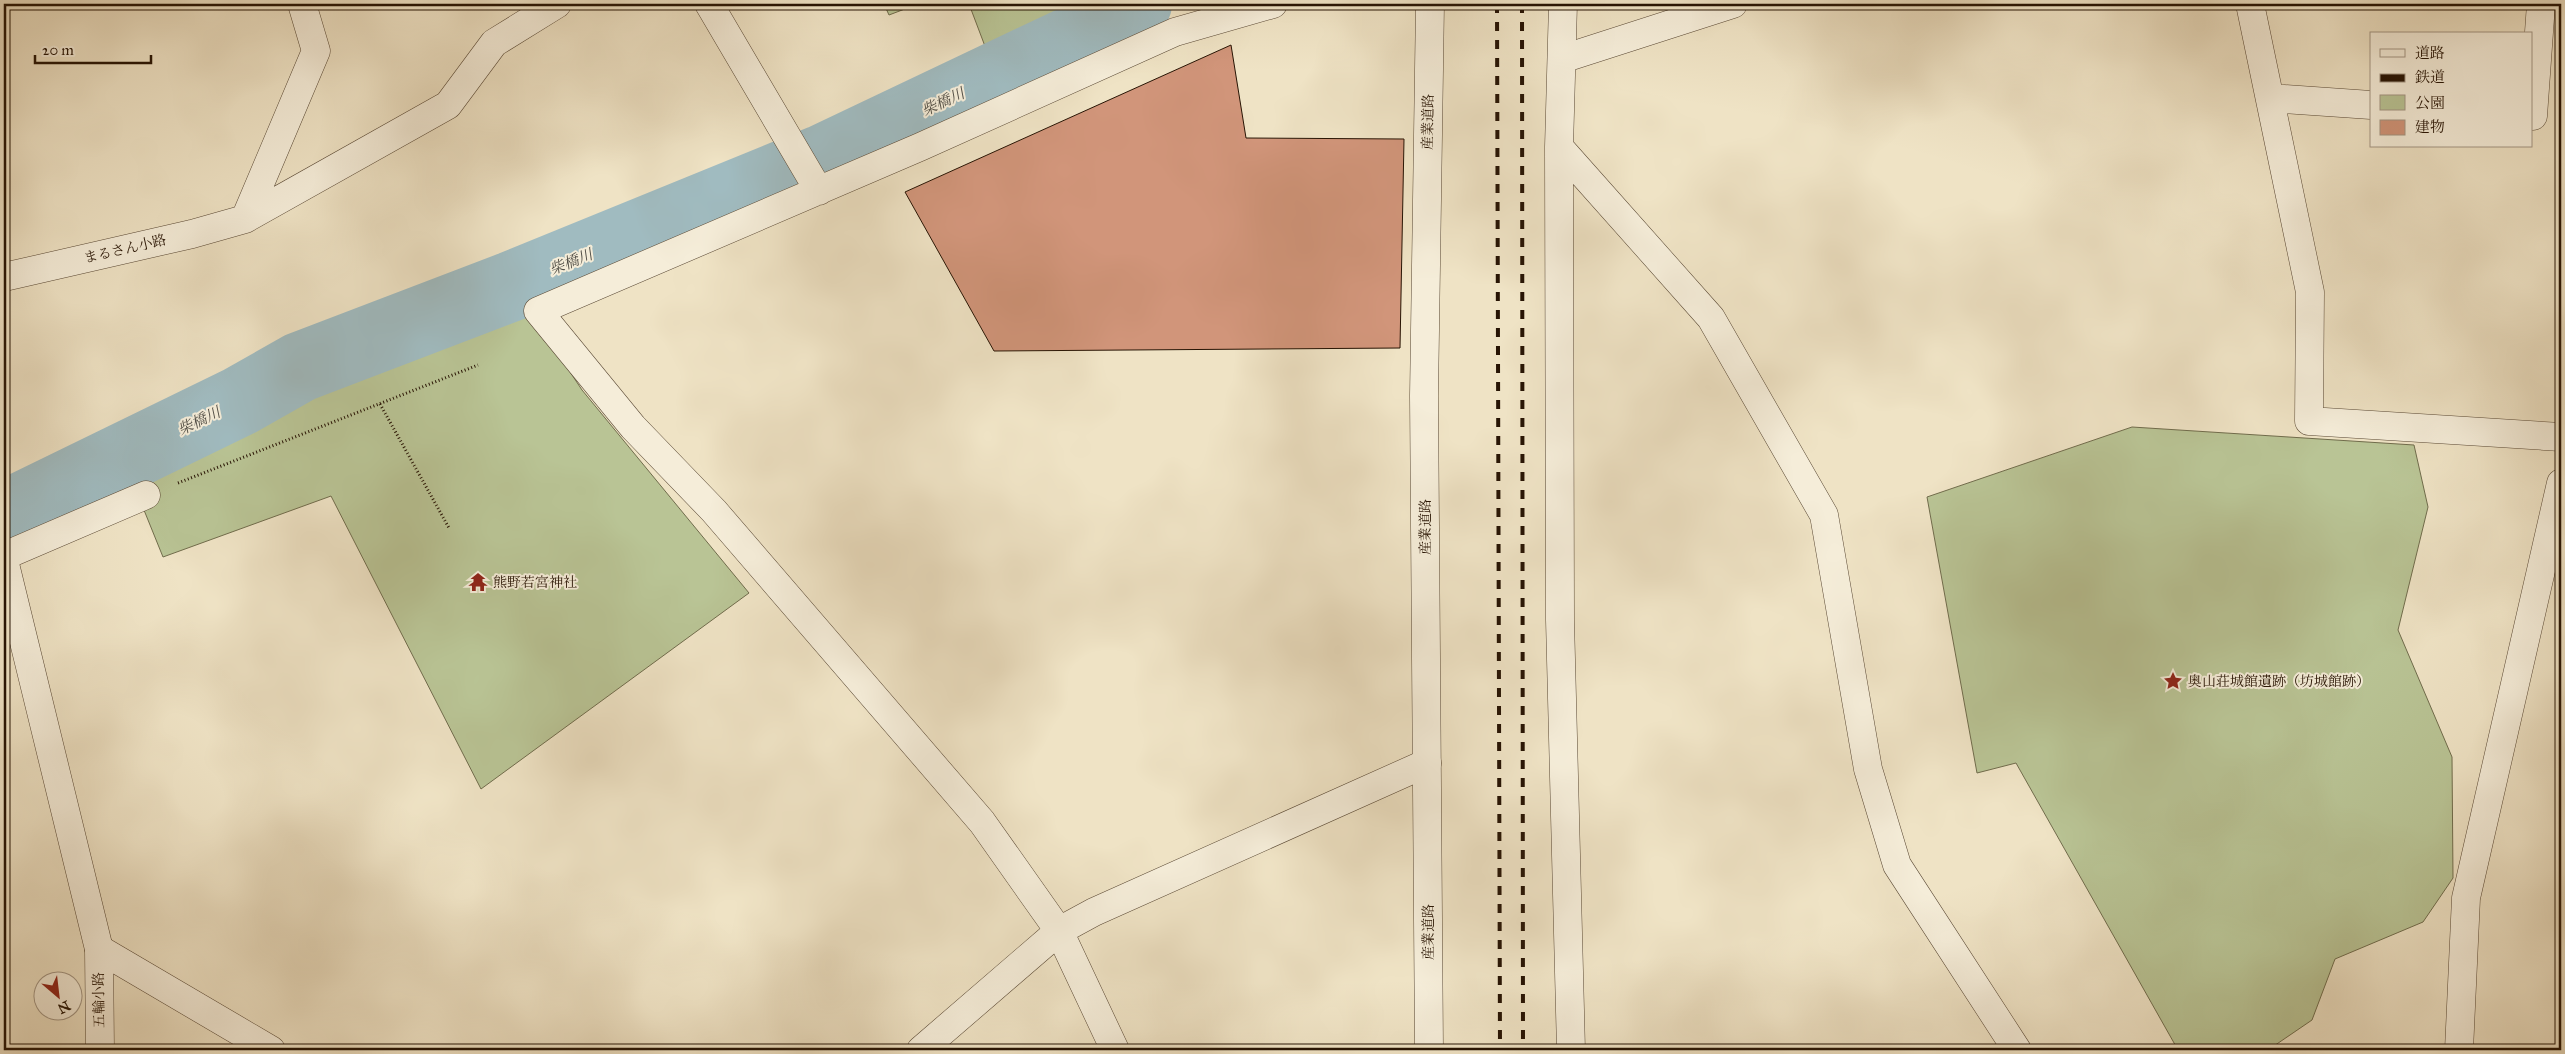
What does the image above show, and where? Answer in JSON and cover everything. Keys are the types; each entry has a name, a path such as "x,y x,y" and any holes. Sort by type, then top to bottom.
{"street":[{"path":"246,219 316,50 302,4"},
{"name":"まるさん小路","path":"4,276 192,234 246,219 448,104 494,43 557,4"},
{"path":"709,4 820,190"},
{"path":"1115,1050 1059,931 982,822 714,511 633,427 538,311 820,190 1175,32 1273,4"},
{"name":"産業道路","path":"1429,1050 1424,396 1430,4"},
{"path":"1563,4 1559,147 1560,620 1572,1050"},
{"path":"1562,59 1733,4"},
{"path":"2250,4 2310,292 2308,421 2561,437"},
{"path":"2532,116 2541,4"},
{"path":"2270,98 2370,105"},
{"path":"1559,147 1711,318 1824,515 1868,769 1897,865 2017,1050"},
{"path":"2459,1050 2466,898 2561,483"},
{"path":"4,556 146,495"},
{"name":"五輪小路","path":"4,560 8,602 99,949 100,1050"},
{"path":"921,1050 1059,931 1103,908 1427,763"},
{"path":"99,949 271,1050"}],"path":[{"path":"146,495 478,365"},
{"path":"380,404 449,528"}],"green space":[{"path":"884,4 918,4 889,15"},
{"path":"969,4 1119,4 1080,31 994,70"},
{"path":"523,301 582,390 749,593 481,789 331,496 163,557 129,473"},
{"path":"2132,427 2414,445 2428,507 2398,630 2452,757 2453,878 2423,922 2335,959 2312,1020 2268,1050 2178,1050 2016,763 1977,773 1927,497"}],"building":[{"path":"1231,45 1246,138 1404,139 1400,348 994,351 905,192"}],"waterway":[{"name":"柴橋川","path":"4,516 240,401 300,367 512,286 821,160 1074,40 1137,4"}],"railway":[{"path":"1497,4 1500,1050"},
{"path":"1522,4 1523,1050"}],"place":[{"name":"熊野若宮神社","path":"478,582"},
{"name":"奥山荘城館遺跡（坊城館跡）","path":"2173,681"}]}
